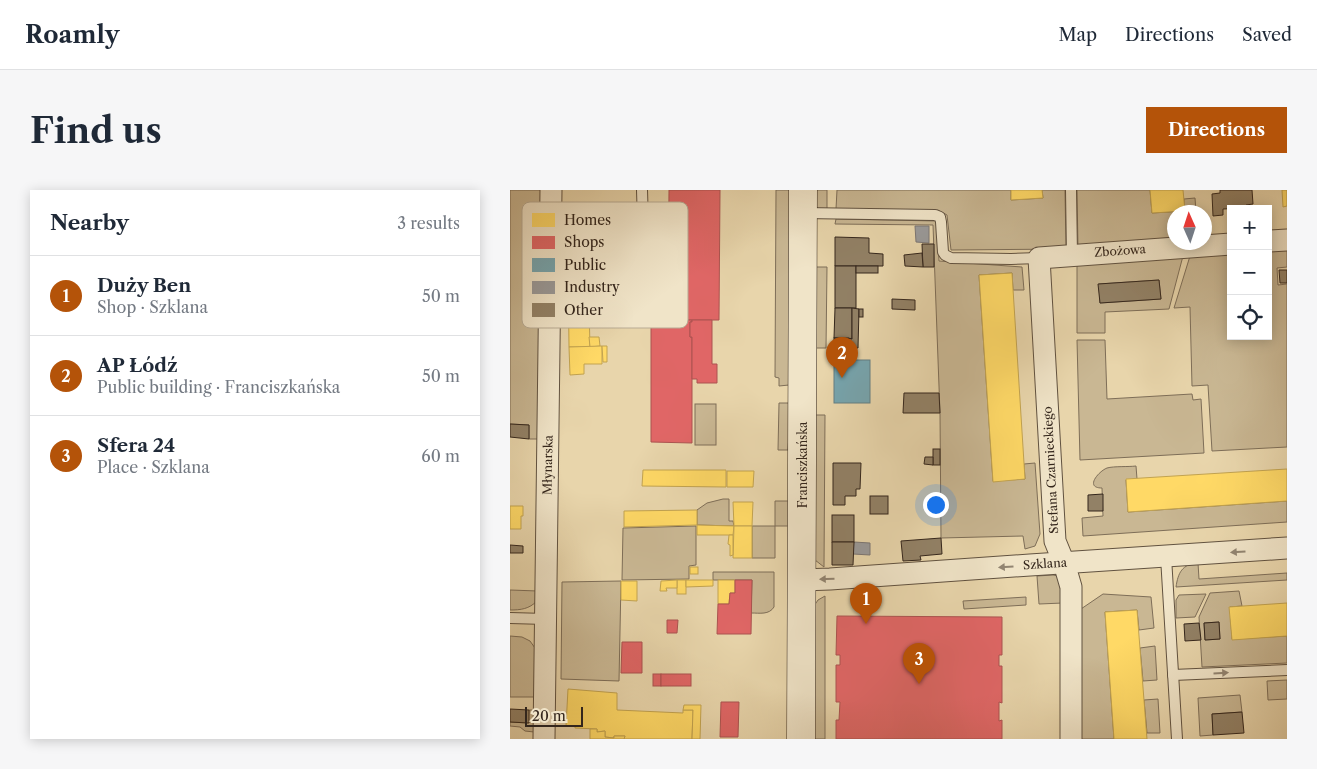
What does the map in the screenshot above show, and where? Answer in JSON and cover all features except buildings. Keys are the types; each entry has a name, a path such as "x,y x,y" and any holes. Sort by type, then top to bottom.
{"street":[{"name":"Franciszkańska","path":"801,739 803,202"},
{"path":"1272,241 1287,240"},
{"name":"Zbożowa","path":"1038,258 1072,254 1227,244"},
{"name":"Stefana Czarnieckiego","path":"1038,258 1055,542 1071,587 1071,739"},
{"name":"Młynarska","path":"544,739 549,328"},
{"name":"Szklana","path":"802,580 1287,548"}],"lane":[{"path":"1071,190 1072,254"},
{"path":"803,202 935,215 940,217 943,252 951,258 1038,258"},
{"path":"1166,557 1177,739"},
{"path":"510,618 546,619"},
{"path":"1173,675 1287,670"}],"shaded area":[{"path":"510,190 541,190 541,202 522,202 522,328 540,328 539,439 529,439 529,425 510,424"},
{"path":"776,190 790,190 789,385 779,386 779,378 775,377"},
{"path":"815,190 827,190 827,209 815,209"},
{"path":"837,190 1011,190 1011,200 1043,198 1042,190 1065,190 1066,249 951,250 947,215 938,210 836,209"},
{"path":"1077,190 1150,190 1152,213 1167,212 1167,243 1078,249"},
{"path":"1195,198 1196,205 1184,205 1184,199"},
{"path":"836,219 937,221 939,261 1022,267 1024,290 1013,290 1012,273 979,275 993,481 1025,479 1024,464 1035,463 1040,534 1035,546 1025,549 1023,536 941,538 940,413 933,225 835,224"},
{"path":"1287,250 1287,267 1277,268 1278,285 1287,284 1287,447 1212,451 1208,385 1192,386 1190,307 1174,308 1190,256 1227,254 1227,340 1272,340 1272,251"},
{"path":"1183,256 1169,309 1105,312 1105,333 1077,333 1077,263","holes":["1159,280 1161,299 1100,303 1099,284"]},
{"path":"815,267 827,267 826,348 814,348"},
{"path":"1077,340 1105,340 1107,399 1192,394 1193,400 1201,399 1204,453 1080,460"},
{"path":"779,403 791,404 788,450 778,450"},
{"path":"695,404 716,404 716,445 695,445"},
{"path":"814,415 825,415 824,567 815,560"},
{"path":"1136,466 1137,479 1126,480 1128,512 1287,501 1287,522 1083,536 1082,518 1103,516 1102,488 1094,485 1095,479 1100,472 1113,467"},
{"path":"729,499 729,521 733,521 734,526 697,525 697,510 707,503"},
{"path":"775,501 790,501 790,526 775,526"},
{"path":"696,526 696,565 689,566 689,579 622,580 623,528"},
{"path":"752,526 775,526 775,558 752,558"},
{"path":"1198,563 1199,579 1287,573 1287,580 1176,587 1182,570 1188,565"},
{"path":"713,572 774,572 774,607 767,612 751,613 752,580 713,580"},
{"path":"1037,576 1058,576 1063,603 1039,604"},
{"path":"621,581 619,681 561,679 562,582"},
{"path":"510,590 538,591 537,601 525,608 510,610"},
{"path":"1239,591 1242,606 1230,607 1232,639 1287,636 1287,663 1202,667 1199,617 1210,593","holes":["1219,622 1220,639 1205,640 1204,623"]},
{"path":"1103,594 1151,597 1154,628 1139,630 1137,610 1105,612 1114,739 1079,739 1078,611"},
{"path":"1206,594 1195,617 1176,618 1176,600 1179,595"},
{"path":"825,596 825,739 811,739 814,606 818,600"},
{"path":"1026,597 1026,605 964,609 963,601"},
{"path":"510,636 522,637 530,641 535,648 535,697 510,697"},
{"path":"1155,646 1157,680 1143,681 1140,648"},
{"path":"1287,680 1287,699 1268,700 1267,681"},
{"path":"1240,695 1242,712 1212,714 1213,735 1200,736 1198,698"},
{"path":"1158,699 1160,733 1147,733 1144,700"},
{"path":"529,710 535,710 534,732 510,726 510,722 528,723"}],"place":[{"name":"AP Łódź","path":"842,378"},
{"name":"Duży Ben","path":"866,624"},
{"name":"Sfera 24","path":"919,684"}]}
